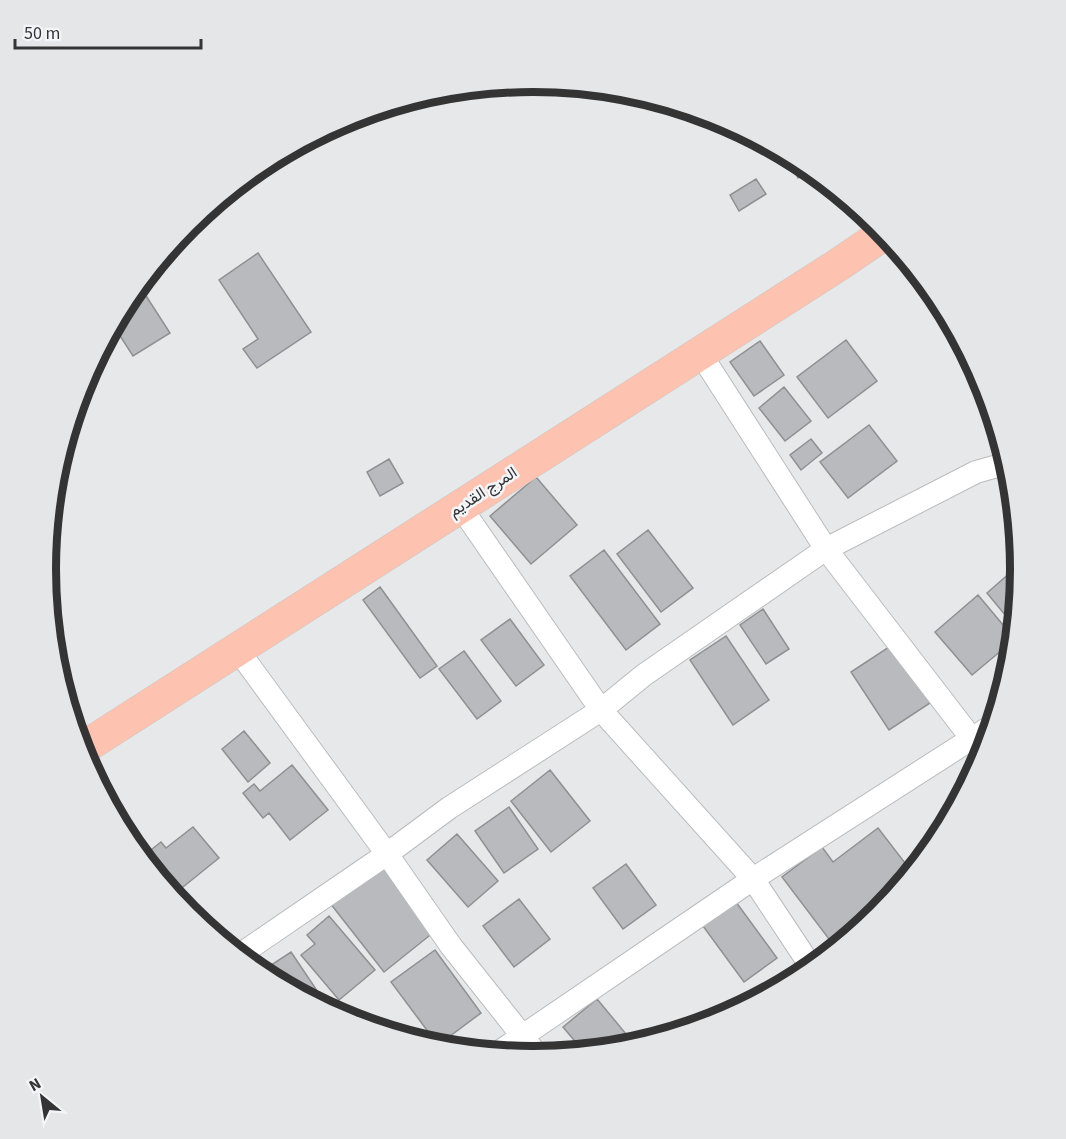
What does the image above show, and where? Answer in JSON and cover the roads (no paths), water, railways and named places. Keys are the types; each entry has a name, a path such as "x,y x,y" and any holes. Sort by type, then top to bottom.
{"main road":[{"name":"المرج القديم","path":"89,744 877,238"}],"street":[{"path":"700,353 826,549 977,744"},
{"path":"246,951 387,854 449,808 601,710 644,675 826,549 976,472 999,466"},
{"path":"460,506 601,710 753,879 807,960"},
{"path":"237,649 387,854 450,946 531,1047"},
{"path":"507,1046 753,879 975,748"}]}
